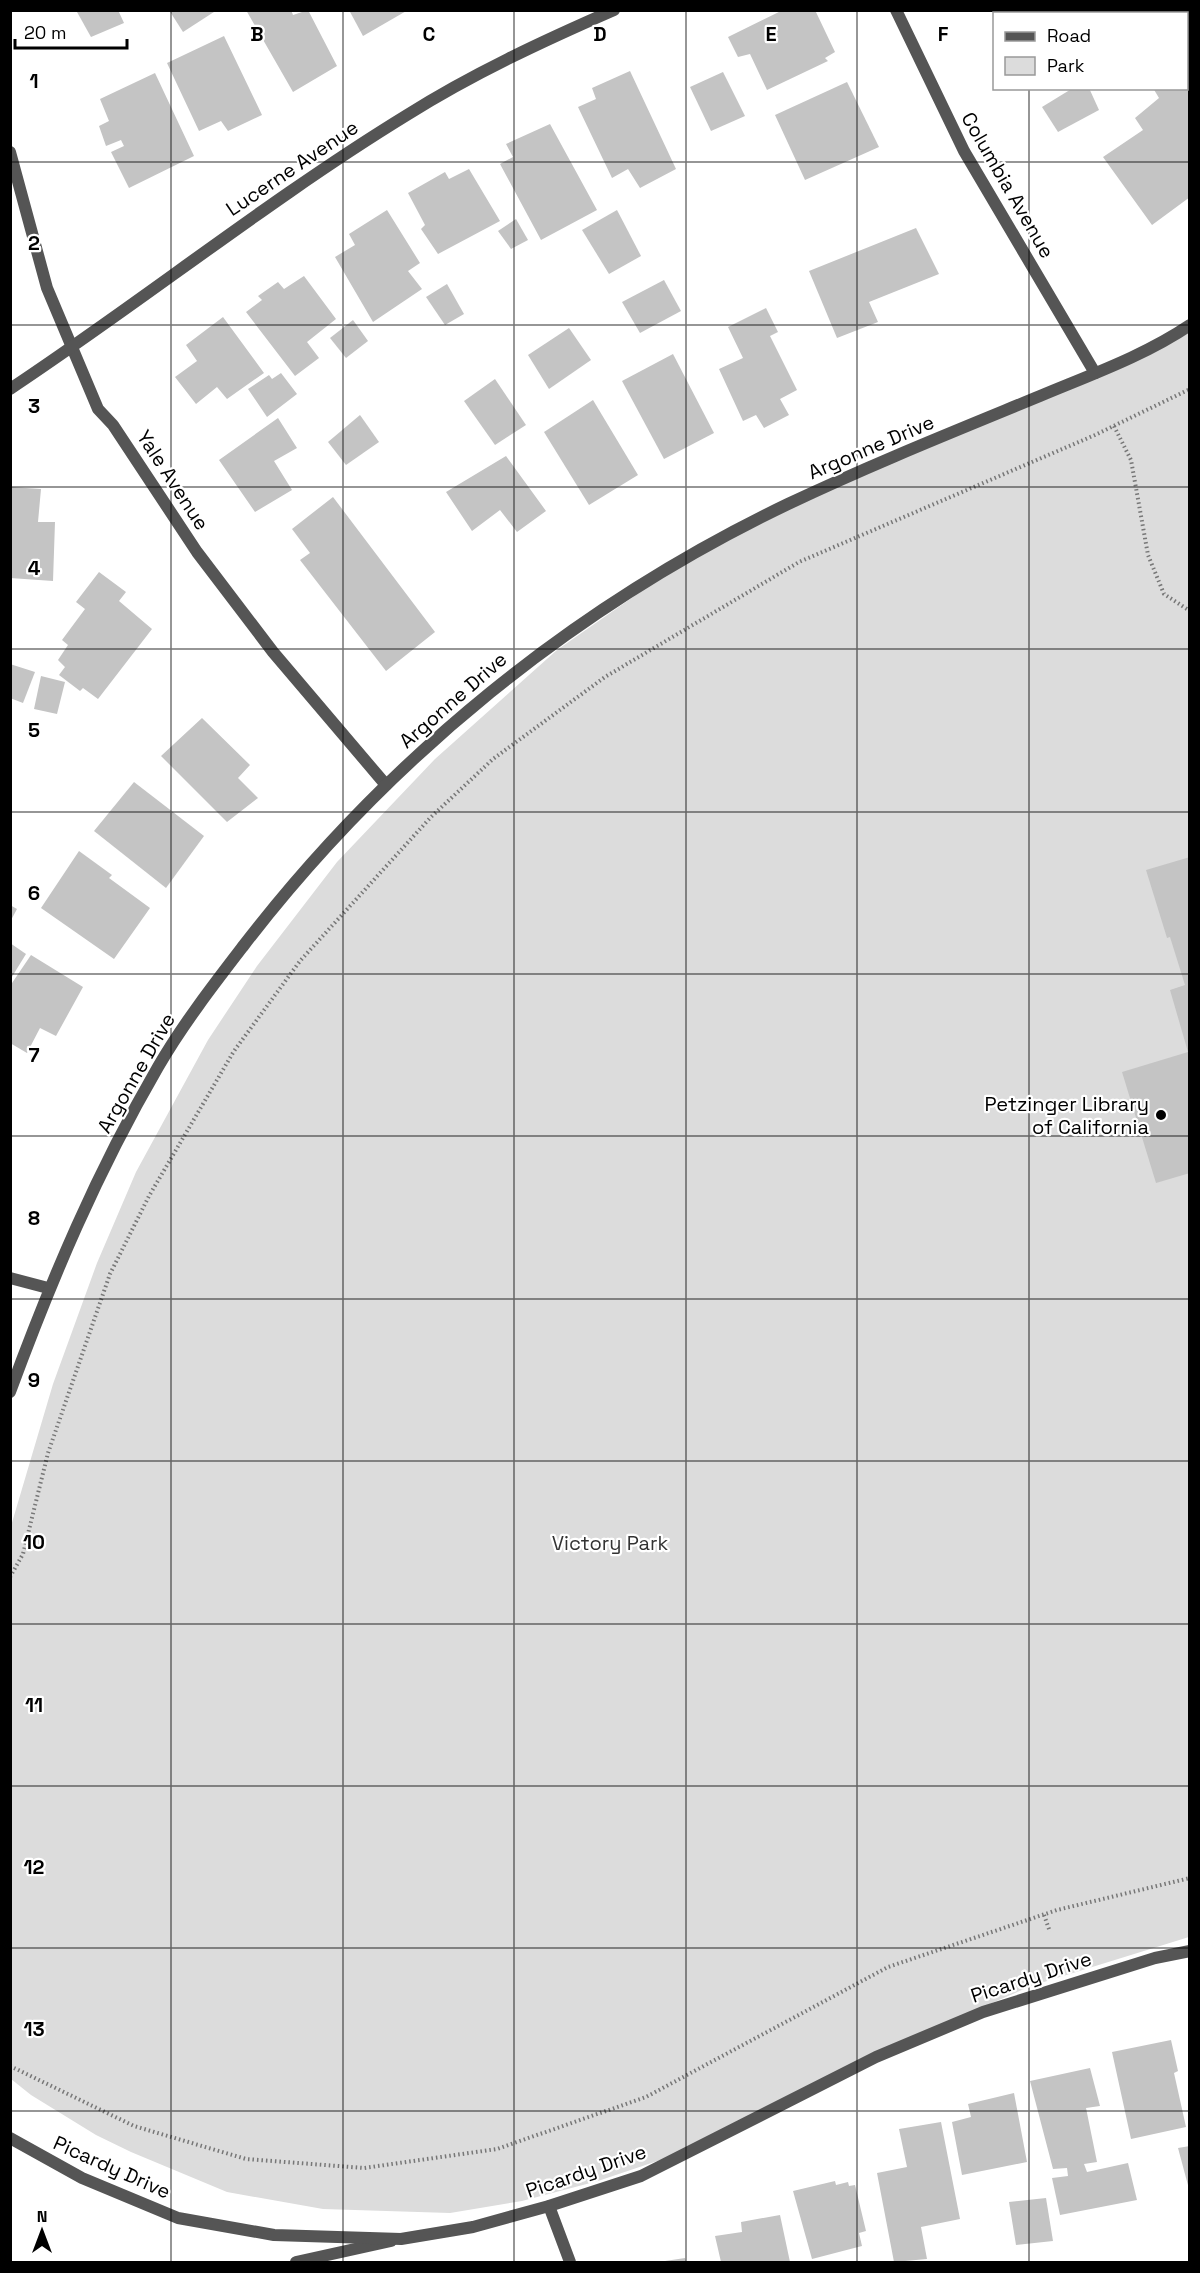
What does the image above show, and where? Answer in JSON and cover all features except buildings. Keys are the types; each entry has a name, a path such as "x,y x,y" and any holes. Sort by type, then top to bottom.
{"street":[{"name":"Lucerne Avenue","path":"10,389 72,348 319,171 409,113 536,44 614,10"},
{"name":"Columbia Avenue","path":"896,10 964,151 1095,373"},
{"name":"Yale Avenue","path":"10,152 47,288 98,409 113,425 196,552 273,652 386,785"},
{"name":"Argonne Drive","path":"10,1392 48,1288 88,1197 159,1065 196,1010 288,887 386,785 508,675 630,591 687,558 784,506 854,474 1095,373 1170,338 1190,325"},
{"path":"10,1278 48,1288"},
{"name":"Picardy Drive","path":"10,2138 82,2178 178,2218 274,2235 401,2239 473,2227 549,2206 641,2176 876,2057 982,2012 1155,1958 1190,1951"},
{"path":"549,2206 570,2262"},
{"path":"296,2262 401,2239"}],"path":[{"path":"10,1577 23,1554 48,1453 110,1274 149,1196 234,1051 300,961 431,817 493,759 604,677 800,562 1114,426 1190,389"},
{"path":"1114,426 1131,460 1148,555 1164,594 1190,611"},
{"path":"10,2066 134,2126 246,2159 364,2168 497,2149 646,2097 888,1967 1044,1915 1190,1878"},
{"path":"1044,1915 1050,1932"}],"green space":[{"name":"Victory Park","path":"1189,326 1189,1937 1031,1986 925,2032 690,2150 598,2181 522,2201 450,2213 323,2209 227,2192 96,2135 31,2095 11,2079 11,1526 53,1384 97,1263 136,1172 208,1040 257,966 337,862 435,759 557,650 679,565 755,521"}],"place":[{"name":"Petzinger Library of California","path":"1161,1115"}]}
